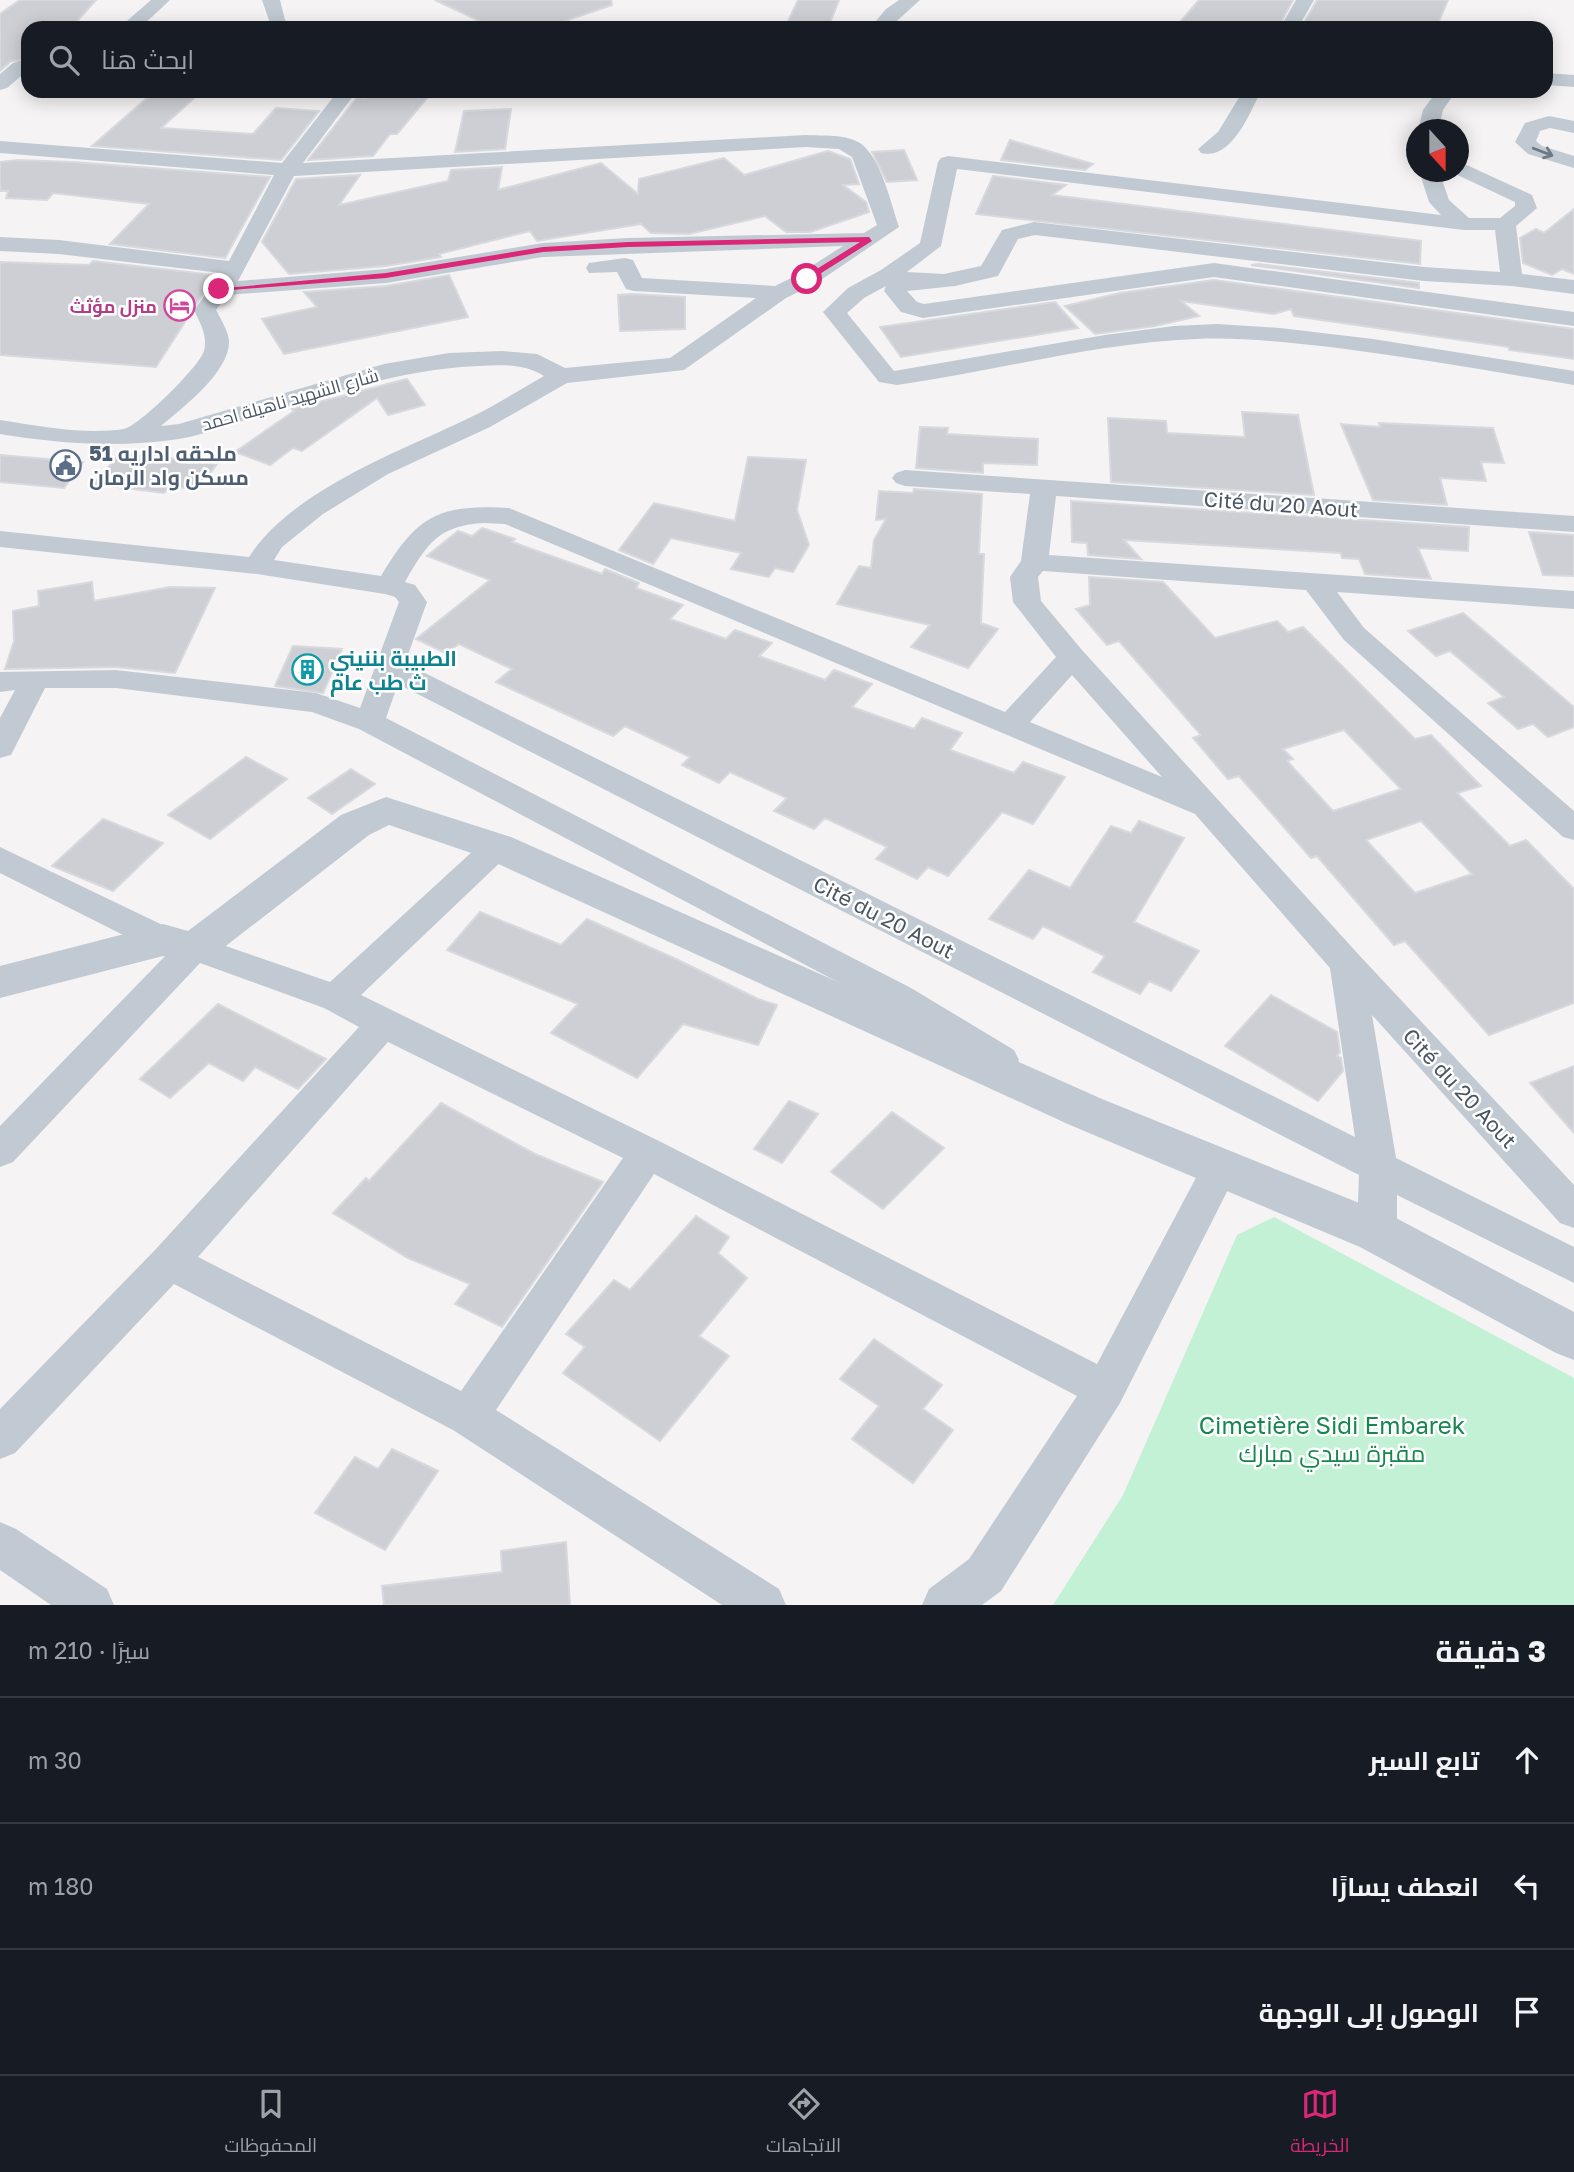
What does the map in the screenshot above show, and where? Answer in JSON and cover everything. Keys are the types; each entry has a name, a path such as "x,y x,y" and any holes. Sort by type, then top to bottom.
{"street":[{"path":"137,21 161,0"},
{"path":"271,0 277,21"},
{"path":"885,21 911,0"},
{"path":"1293,21 1305,0"},
{"path":"0,84 20,67"},
{"path":"1553,79 1573,80"},
{"path":"132,436 200,378 212,362 218,342 205,310 236,268 287,170 343,98"},
{"path":"1208,149 1226,136 1248,98"},
{"path":"1431,119 1433,110 1442,98"},
{"path":"1574,127 1549,122 1532,127 1525,142 1535,150 1574,162"},
{"path":"0,147 287,170 806,141 839,144 856,149 888,227 807,279 778,293 676,365 561,376 481,422 379,469 314,508 272,542 257,566"},
{"path":"1469,172 1525,199 1526,208 1506,224 1464,224 948,162 930,246 890,275 856,293 834,312 887,377 936,373 1173,333 1237,331 1372,345 1574,378"},
{"path":"1433,182 1439,202 1464,224"},
{"path":"1506,224 1512,279"},
{"path":"1574,287 1512,279 1424,274 1034,228 1010,235 990,271 964,279 901,284 895,291 909,307 923,311 1214,270 1574,318"},
{"path":"219,289 386,275 543,250 628,245 869,239"},
{"path":"0,244 59,247 236,268"},
{"path":"597,268 625,265 634,284 778,293"},
{"path":"890,275 916,282"},
{"name":"شارع الشهيد ناهيلة احمد","path":"0,427 64,437 132,436 181,431 392,369 449,360 502,358 537,361 561,376"},
{"name":"Cité du 20 Aout","path":"905,478 1574,524"},
{"name":"Cité du 20 Aout","path":"1044,488 1035,562 1024,577 1027,602 1205,808 1574,1211"},
{"name":"Cité du 20 Aout","path":"389,586 419,537 447,520 483,514 509,516 1205,808"},
{"path":"0,539 257,566 389,586 405,591 413,602 370,722"},
{"path":"1035,562 1574,600"},
{"path":"1315,582 1354,634 1574,830"},
{"path":"1012,725 1072,657"},
{"name":"Cité du 20 Aout","path":"391,668 1574,1266"},
{"path":"0,748 35,679"},
{"path":"0,682 116,679 303,702 370,722 899,998 1086,1112"},
{"path":"0,1151 178,944 355,825 386,810 497,847 1086,1112 1377,1232 1574,1337"},
{"path":"336,998 497,847"},
{"path":"0,859 178,944 336,998 383,1024 648,1153 1105,1389"},
{"path":"0,982 178,944"},
{"path":"1346,964 1378,1165 1377,1232"},
{"path":"0,1440 169,1262 383,1024"},
{"path":"468,1416 648,1153"},
{"path":"946,1605 985,1575 1105,1389 1220,1168"},
{"path":"169,1262 468,1416 764,1605"},
{"path":"0,1544 92,1605"}],"green space":[{"name":"Cimetière Sidi Embarek مقبرة سيدي مبارك","path":"1274,1217 1574,1378 1574,1605 1053,1605 1123,1495 1237,1235"}],"building":[{"path":"20,0 96,0 77,21 21,21 21,60 11,61 0,71 0,14"},
{"path":"435,0 611,0 612,5 565,21 479,21"},
{"path":"798,0 839,0 831,21 788,21"},
{"path":"1199,0 1293,0 1282,21 1181,21"},
{"path":"1317,0 1448,0 1439,21 1305,21"},
{"path":"147,98 194,98 161,128 253,134 276,108 319,111 281,160 92,146"},
{"path":"356,98 427,98 397,134 390,134 373,156 308,160"},
{"path":"511,109 505,149 455,152 464,111"},
{"path":"1010,140 1093,164 1085,170 1001,160"},
{"path":"904,150 917,180 887,182 872,152"},
{"path":"828,151 850,159 859,184 843,185 866,202 869,212 810,232 786,232 765,216 689,234 651,233 641,224 537,241 530,231 439,254 441,257 386,266 289,274 262,242 296,179 360,175 339,205 448,181 451,170 502,167 498,190 601,163 638,194 639,179 724,158 744,175"},
{"path":"18,160 270,177 225,258 110,244 149,204 53,193 47,200 6,198 8,191 0,191 0,162"},
{"path":"993,176 1066,185 1052,195 1421,241 1420,264 976,214"},
{"path":"1574,209 1574,274 1562,269 1552,275 1523,263 1520,238 1536,229 1544,233"},
{"path":"93,261 215,275 156,367 0,355 0,262 89,265"},
{"path":"1251,265 1419,283 1419,288"},
{"path":"449,275 468,317 284,354 262,319 317,307 304,292 386,286"},
{"path":"1214,280 1574,329 1574,359 1294,316 1291,309 1274,314 1181,301 1199,316 1155,326 1095,334 1065,306 1120,293"},
{"path":"618,295 685,297 685,329 620,331"},
{"path":"1055,302 1078,328 901,357 880,327"},
{"path":"407,379 425,405 388,415 377,398 302,451 293,448 270,465 235,452 294,411 292,409"},
{"path":"1242,412 1298,415 1314,495 1111,482 1108,418 1166,421 1167,433 1245,437"},
{"path":"1379,423 1493,428 1504,463 1481,462 1486,481 1440,478 1447,505 1373,500 1341,424 1380,427"},
{"path":"920,427 948,428 947,434 1038,439 1037,465 983,463 983,473 916,468"},
{"path":"121,452 217,464 198,490 170,486 164,493 94,484"},
{"path":"0,455 83,462 64,488 0,482"},
{"path":"748,457 806,460 797,510 809,545 793,572 775,568 769,577 731,569 741,553 671,538 653,564 619,550 654,503 735,521"},
{"path":"914,489 982,494 979,554 984,554 981,623 998,629 968,668 911,647 930,625 837,604 859,566 871,568 874,540 886,519 876,520 879,491 913,493"},
{"path":"1071,501 1469,527 1468,551 1418,548 1431,579 1365,574 1359,559 1342,558 1341,553 1124,540 1141,559 1088,555 1087,543 1072,542"},
{"path":"482,528 515,539 512,542 602,574 605,569 639,583 636,588 683,605 670,619 726,639 735,630 772,643 759,656 825,680 834,670 872,684 852,707 914,729 922,718 962,733 950,750 1014,773 1023,762 1065,777 1033,824 1002,812 948,876 928,867 917,879 876,859 887,847 825,818 814,829 774,811 787,798 730,772 719,783 682,765 690,757 625,726 613,736 496,682 512,669 459,644 446,653 416,639 490,580 427,556 458,531 472,536"},
{"path":"1529,532 1574,535 1574,576 1543,575"},
{"path":"1089,577 1163,582 1215,638 1277,621 1288,632 1303,627 1415,739 1431,735 1481,786 1457,793 1510,846 1526,840 1574,889 1574,1003 1489,1035 1405,941 1394,945 1317,856 1311,858 1239,776 1228,779 1193,738 1201,735 1119,641 1107,645 1076,609 1090,605","holes":["1344,730 1401,789 1333,811 1287,761 1293,759 1283,749","1421,821 1472,874 1415,893 1366,840"]},
{"path":"92,582 94,601 170,587 215,588 175,673 116,667 5,669 14,641 13,611 39,606 38,591"},
{"path":"1463,613 1574,707 1574,727 1548,737 1533,724 1518,729 1488,703 1504,697 1450,651 1436,656 1408,631"},
{"name":"الطبيبة بننيني ث طب عام","path":"293,646 342,649 323,693 275,686"},
{"path":"246,757 287,779 210,839 168,815"},
{"path":"351,769 375,784 332,814 308,798"},
{"path":"103,819 163,843 113,891 52,866"},
{"path":"1139,821 1184,838 1134,922 1199,951 1171,991 1149,981 1140,994 1093,972 1105,956 1043,926 1033,939 989,919 1029,870 1070,888 1111,826 1131,833"},
{"path":"480,912 561,945 587,919 758,999 777,1005 758,1045 683,1024 637,1078 551,1033 578,1004 447,950"},
{"path":"1271,995 1337,1032 1340,1052 1337,1056 1341,1058 1343,1071 1318,1101 1225,1046"},
{"path":"218,1004 326,1059 298,1089 255,1067 243,1081 209,1063 170,1098 140,1079"},
{"path":"1574,1066 1574,1133 1530,1083"},
{"path":"789,1101 818,1114 782,1163 754,1149"},
{"path":"441,1103 535,1154 603,1182 502,1327 455,1304 470,1284 408,1258 333,1213 366,1178 369,1181"},
{"path":"892,1112 944,1148 883,1209 831,1172"},
{"path":"696,1216 729,1237 718,1253 747,1278 699,1336 729,1356 660,1441 563,1373 585,1347 566,1334 614,1280 630,1290"},
{"path":"874,1339 942,1385 923,1409 953,1430 913,1483 852,1439 879,1406 840,1379"},
{"path":"392,1449 438,1471 385,1550 315,1513 355,1457 378,1469"},
{"path":"566,1542 570,1605 384,1605 382,1586 502,1572 501,1551"}],"place":[{"name":"منزل مؤثث","path":"180,306"},
{"name":"ملحقه اداريه 51 مسكن واد الرمان","path":"66,465"},
{"name":"الطبيبة بننيني ث طب عام","path":"307,670"}],"route":[{"path":"219,289 386,275 543,250 628,245 869,239 807,279"}]}
